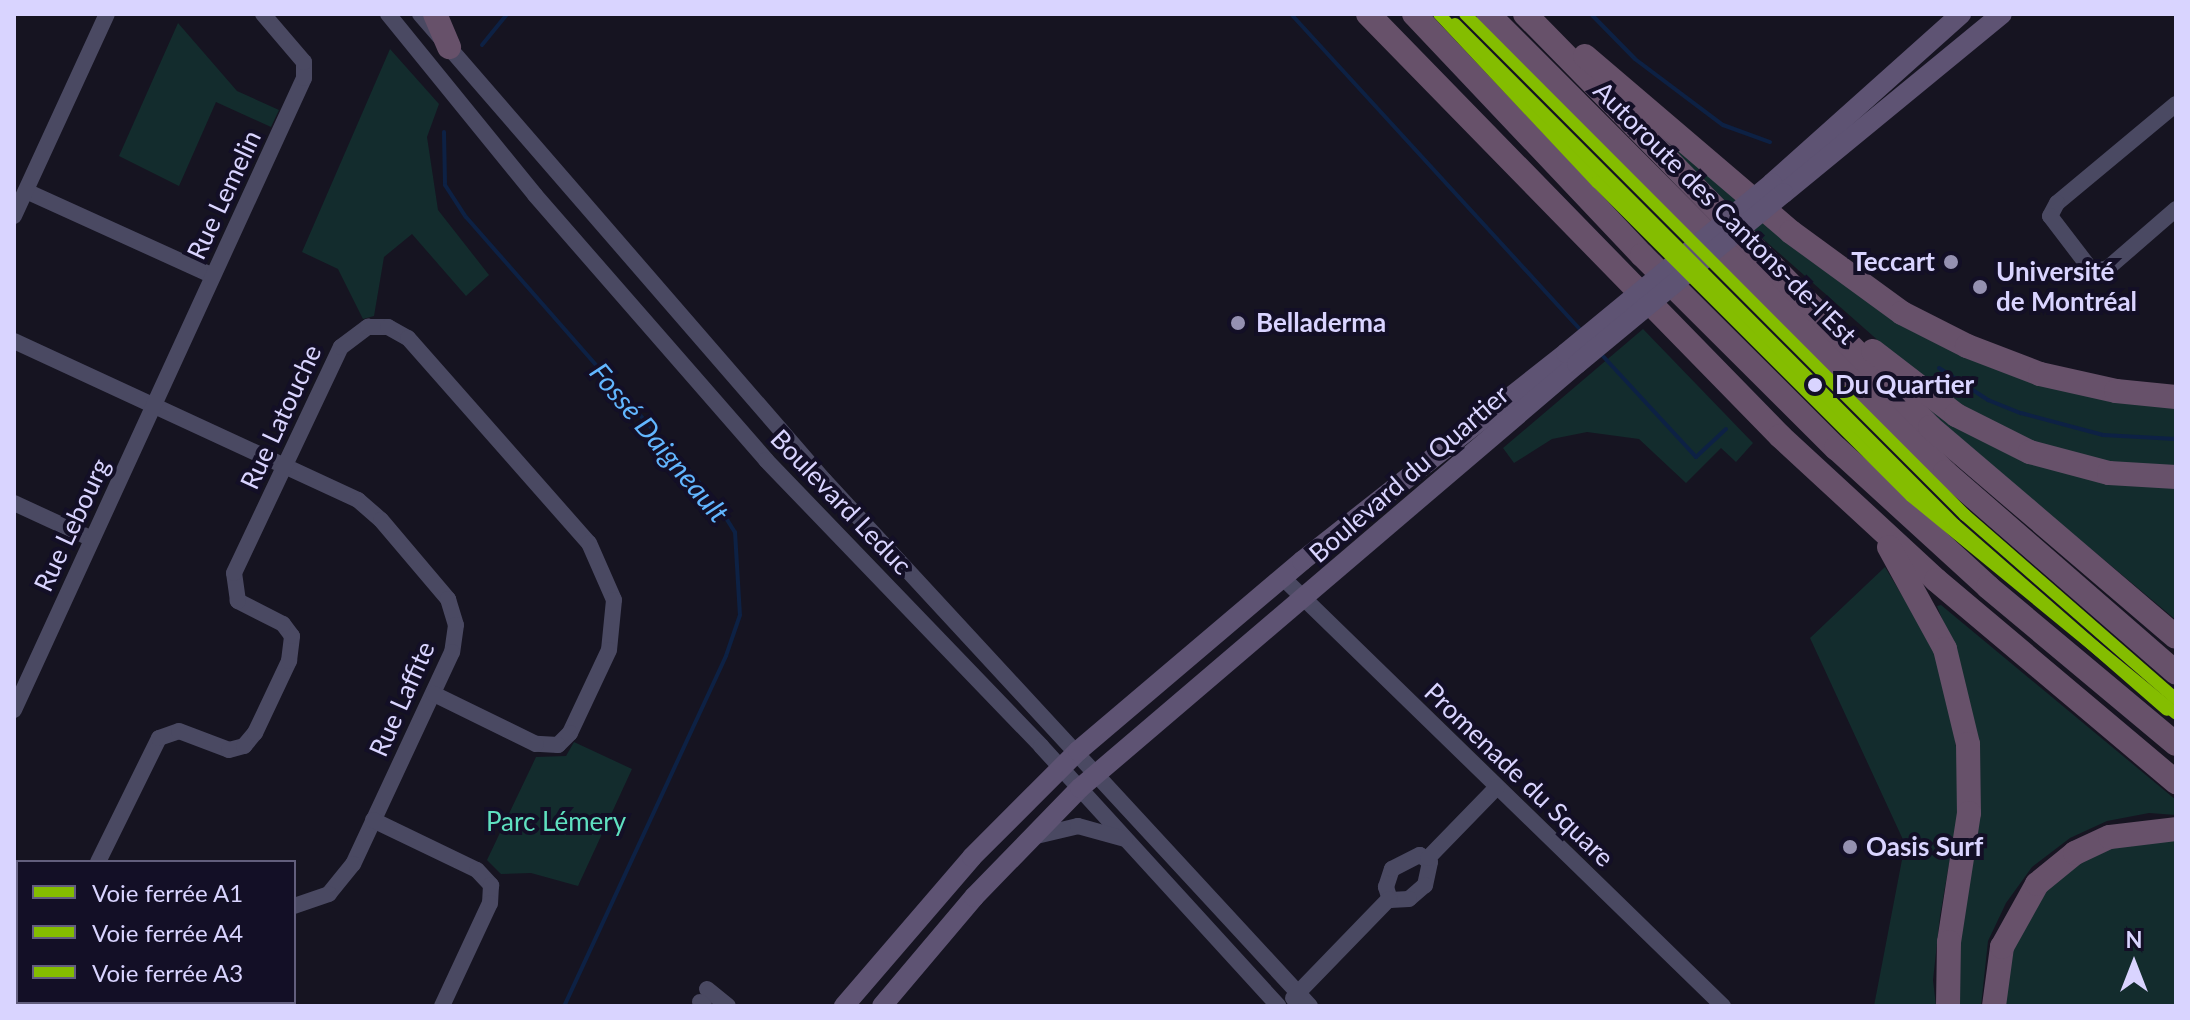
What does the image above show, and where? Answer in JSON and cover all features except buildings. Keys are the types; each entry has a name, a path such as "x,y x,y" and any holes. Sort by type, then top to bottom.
{"highway":[{"path":"435,14 449,47"},
{"path":"1368,14 1694,351 1878,527 2176,782"},
{"path":"1414,14 1642,255 1836,448 1988,587 2176,744"},
{"name":"Autoroute des Cantons-de-l'Est","path":"1488,14 1945,472 2176,673"},
{"path":"1525,14 1939,435 2176,637"},
{"path":"1533,14 1791,232 1902,313 1967,346 2040,374 2116,391 2176,397"},
{"path":"1796,290 1930,396 1982,430 2030,452 2093,470 2176,477"},
{"path":"1878,527 1945,649 1965,723 1969,813 1949,942 1948,1006"},
{"path":"1994,1006 2002,947 2037,884 2075,853 2110,837 2176,829"}],"main road":[{"name":"Boulevard du Quartier","path":"1778,188 1961,14"},
{"name":"Boulevard du Quartier","path":"844,1006 972,857 1078,751 1283,578 1571,358 1778,188 2002,14"},
{"name":"Boulevard du Quartier","path":"882,1006 1031,837 1080,788 1303,600 1571,358"}],"street":[{"path":"14,216 107,14"},
{"name":"Rue Lemelin","path":"155,404 306,72 304,62 263,14"},
{"name":"Boulevard Leduc","path":"388,14 535,195 766,460 1129,840 1278,1006"},
{"name":"Boulevard Leduc","path":"420,14 824,480 1098,772 1310,1006"},
{"path":"2176,104 2057,203 2050,216 2089,267 2099,270 2108,268 2176,209"},
{"path":"26,191 213,276"},
{"name":"Rue Latouche","path":"99,860 159,738 179,731 229,750 244,746 255,733 289,661 292,636 283,624 238,601 232,583 344,343 365,328 388,327 408,338 599,558 614,600 613,636 563,742 536,744 434,694"},
{"name":"Rue Laffite","path":"14,341 155,404 370,508 442,591 452,609 456,634 434,694 373,820 335,890 296,905"},
{"name":"Rue Lebourg","path":"14,710 155,404"},
{"path":"14,503 92,539"},
{"name":"Promenade du Square","path":"1283,578 1723,1006"},
{"path":"1428,858 1497,787"},
{"path":"373,820 477,870 491,885 490,903 442,1006"},
{"path":"1031,837 1078,826 1129,840"},
{"path":"1389,899 1386,883 1395,866 1412,856 1428,858"},
{"path":"1389,899 1405,901 1418,894 1430,876 1428,858"},
{"path":"1285,1006 1389,899"},
{"path":"704,999 728,1006"}],"green space":[{"path":"178,23 237,91 279,110 271,127 216,102 179,186 119,156"},
{"path":"390,49 439,104 427,137 438,210 489,275 466,296 412,234 384,257 374,316 363,319 338,269 302,252"},
{"path":"1597,74 1938,338 2176,401 2176,465 2122,465 2042,445 1965,409 1907,366 1762,238"},
{"path":"1643,329 1753,443 1736,462 1721,448 1686,483 1639,439 1587,432 1552,439 1514,463 1503,448"},
{"path":"1907,395 1957,424 2176,485 2176,620"},
{"path":"1885,567 1932,645 1949,696 1957,754 1958,812 1940,916 1933,980 1936,1006 1874,1006 1905,844 1810,638"},
{"path":"1941,605 2176,800 2176,815 2149,813 2107,821 2070,838 2032,867 2006,903 1988,941 1981,1006 1956,1006 1962,670 1937,606"},
{"name":"Parc Lémery","path":"574,742 632,769 578,886 531,873 501,874 487,860 536,757 566,756"},
{"path":"2176,837 2176,1006 2004,1006 2015,935 2035,897 2074,862 2108,844"}],"waterway":[{"name":"Fossé Daigneault","path":"482,45 507,14"},
{"path":"1291,14 1582,332"},
{"path":"1591,14 1635,59 1723,125 1770,142"},
{"name":"Fossé Daigneault","path":"444,132 445,185 466,217 716,502 735,532 740,615 726,656 564,1006"},
{"path":"1601,354 1696,457 1726,429"},
{"path":"1939,368 1988,400 2021,413 2103,435 2176,439"}],"rail line":[{"name":"A1","path":"1439,14 1597,182 1911,496 2176,714"},
{"name":"A4","path":"1465,14 1965,515 2176,699"},
{"name":"A3","path":"1455,24 1955,525 2167,710"}],"place":[{"name":"Teccart","path":"1951,262"},
{"name":"Université de Montréal","path":"1980,287"},
{"name":"Belladerma","path":"1238,323"},
{"name":"Du Quartier","path":"1815,385"},
{"name":"Oasis Surf","path":"1850,847"}]}
